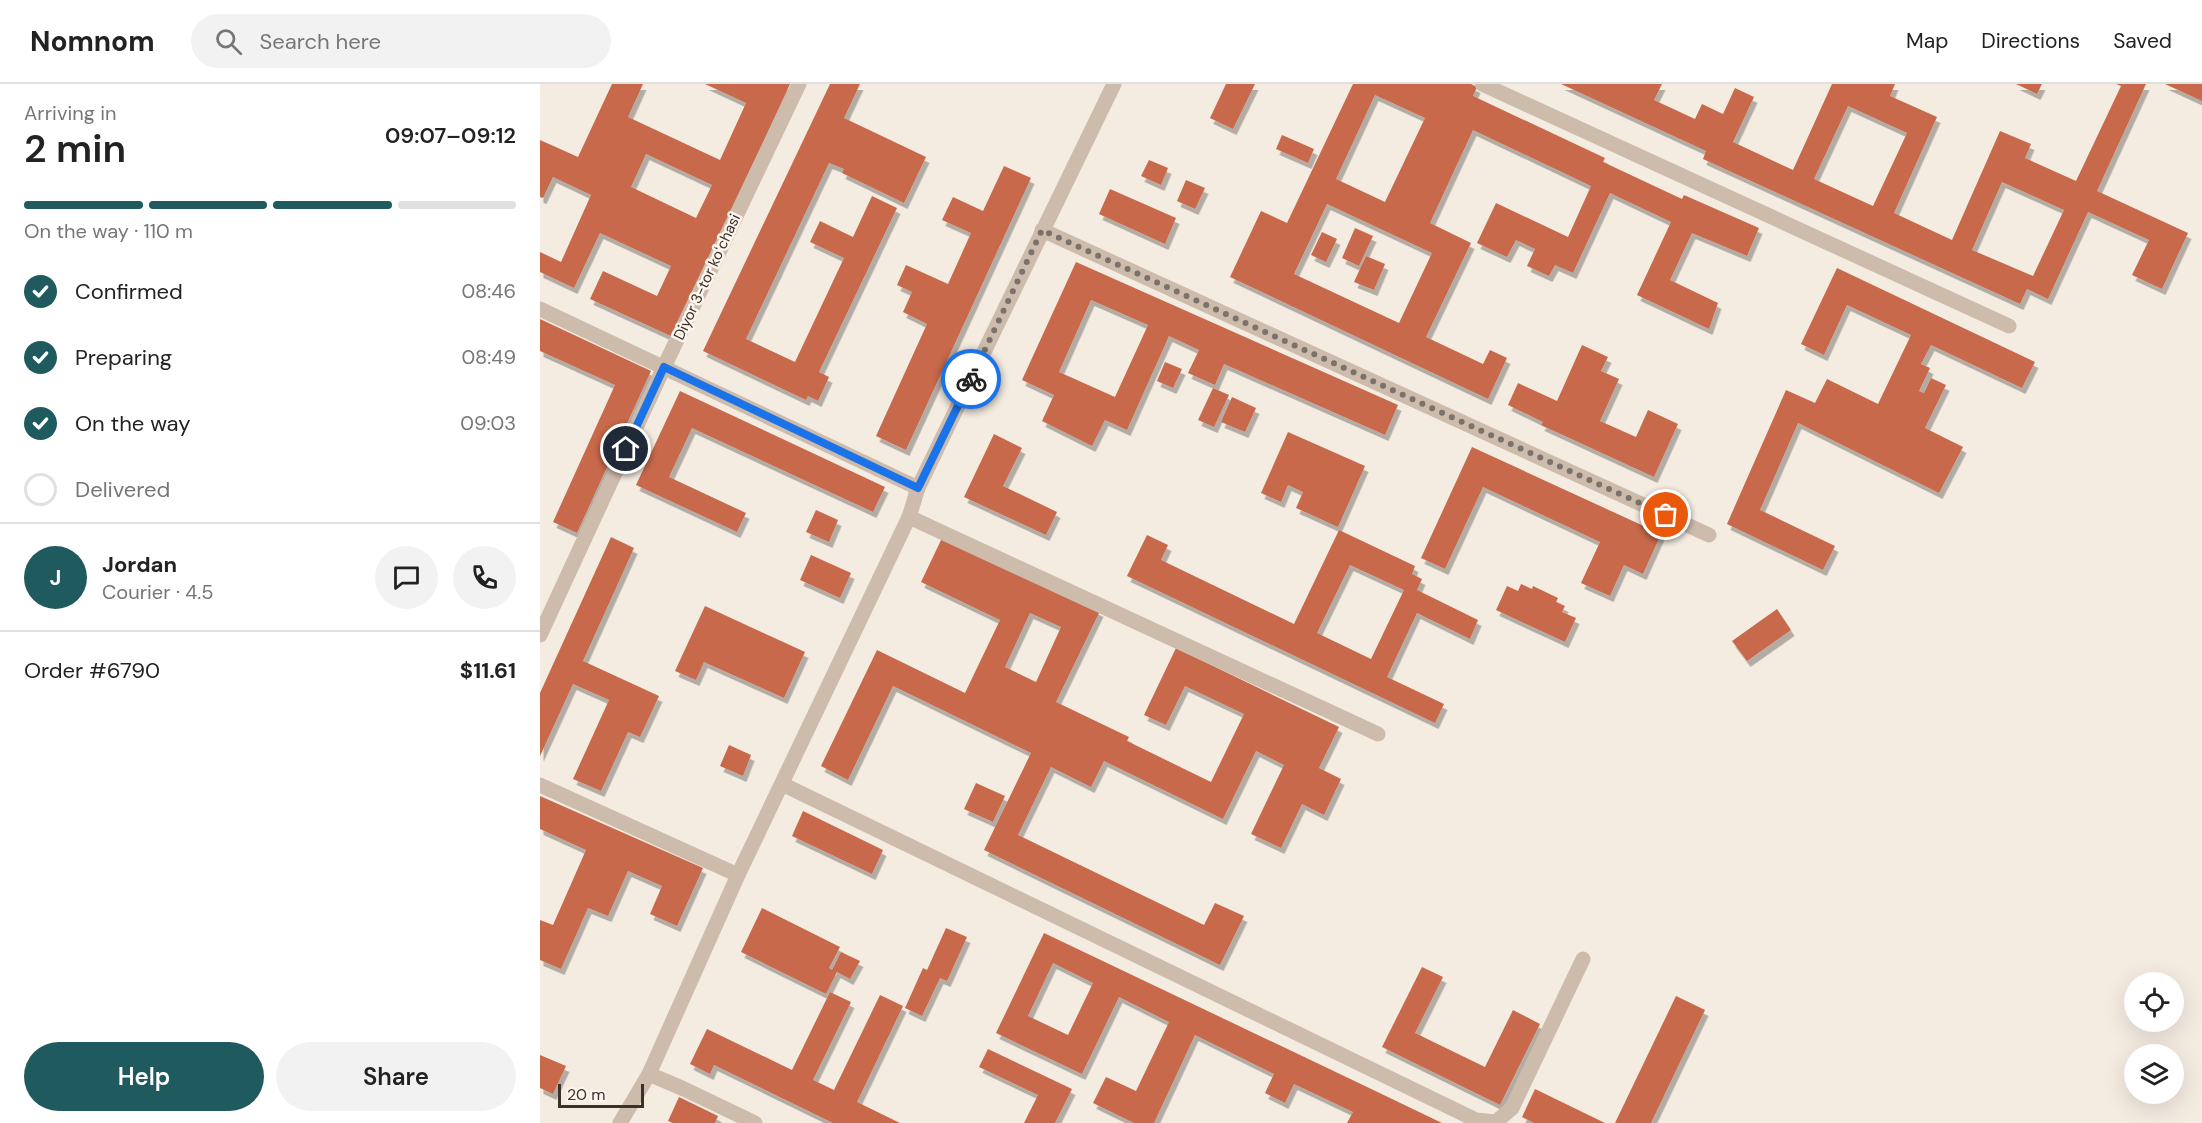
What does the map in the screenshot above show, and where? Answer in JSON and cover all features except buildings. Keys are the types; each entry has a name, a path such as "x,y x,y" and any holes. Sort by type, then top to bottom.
{"street":[{"name":"Diyor 3-tor koʻchasi","path":"540,635 799,84"},
{"path":"620,1123 649,1074 738,875 909,517 918,488 1114,84"},
{"path":"1482,84 2009,326"},
{"path":"1042,230 1709,534"},
{"path":"540,309 918,488"},
{"path":"909,517 1378,734"},
{"path":"782,784 1476,1120 1496,1122 1512,1108 1583,959"},
{"path":"540,785 738,875"},
{"path":"649,1074 755,1123"}],"way so far":[{"path":"971,379 1042,230 1666,515"}],"route":[{"path":"626,449 664,367 918,488 971,379"}]}
